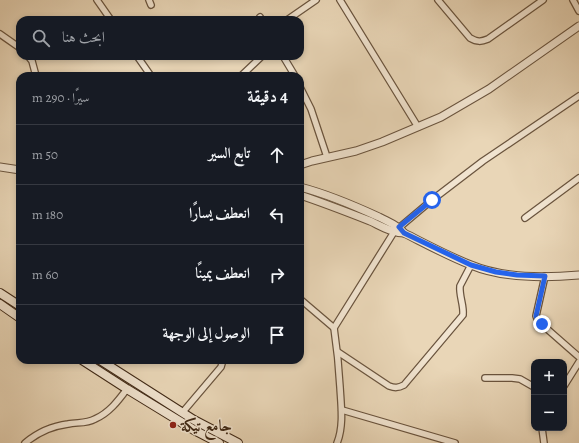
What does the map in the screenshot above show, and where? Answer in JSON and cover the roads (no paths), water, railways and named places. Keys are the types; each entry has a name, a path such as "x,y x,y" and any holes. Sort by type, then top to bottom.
{"main road":[{"path":"0,293 16,303"},
{"path":"0,304 16,315"},
{"path":"88,364 126,389 194,430 219,443"},
{"path":"106,364 182,413 238,443"}],"street":[{"path":"97,0 108,16"},
{"path":"293,16 316,0"},
{"path":"438,0 470,38 476,42 488,39 543,0"},
{"path":"573,0 579,11"},
{"path":"342,1 418,127"},
{"path":"304,163 312,160 356,151 382,142 441,116 489,89 579,28"},
{"path":"0,34 16,45"},
{"path":"31,60 35,72"},
{"path":"140,60 148,72"},
{"path":"246,72 258,60"},
{"path":"285,60 293,72"},
{"path":"304,95 311,109 327,157"},
{"path":"334,328 396,230 483,161 579,97"},
{"path":"0,167 16,169"},
{"path":"525,218 579,178"},
{"path":"304,188 363,209 396,230"},
{"path":"304,197 326,203 404,233 471,265 517,275 579,275"},
{"path":"338,352 389,386 399,388 404,385 463,315 464,310 460,286 471,265"},
{"path":"545,276 536,316 537,319 579,357"},
{"path":"304,303 334,328 338,352 342,410 340,433 337,443"},
{"path":"567,381 579,362"},
{"path":"182,413 221,367 222,364"},
{"path":"485,378 520,379 531,385"},
{"path":"26,443 46,430 67,424 84,423 102,416 115,405 126,389"},
{"path":"342,410 455,443"},
{"path":"542,431 544,443"}],"place":[{"name":"جامع تيكة","path":"173,425"}]}
